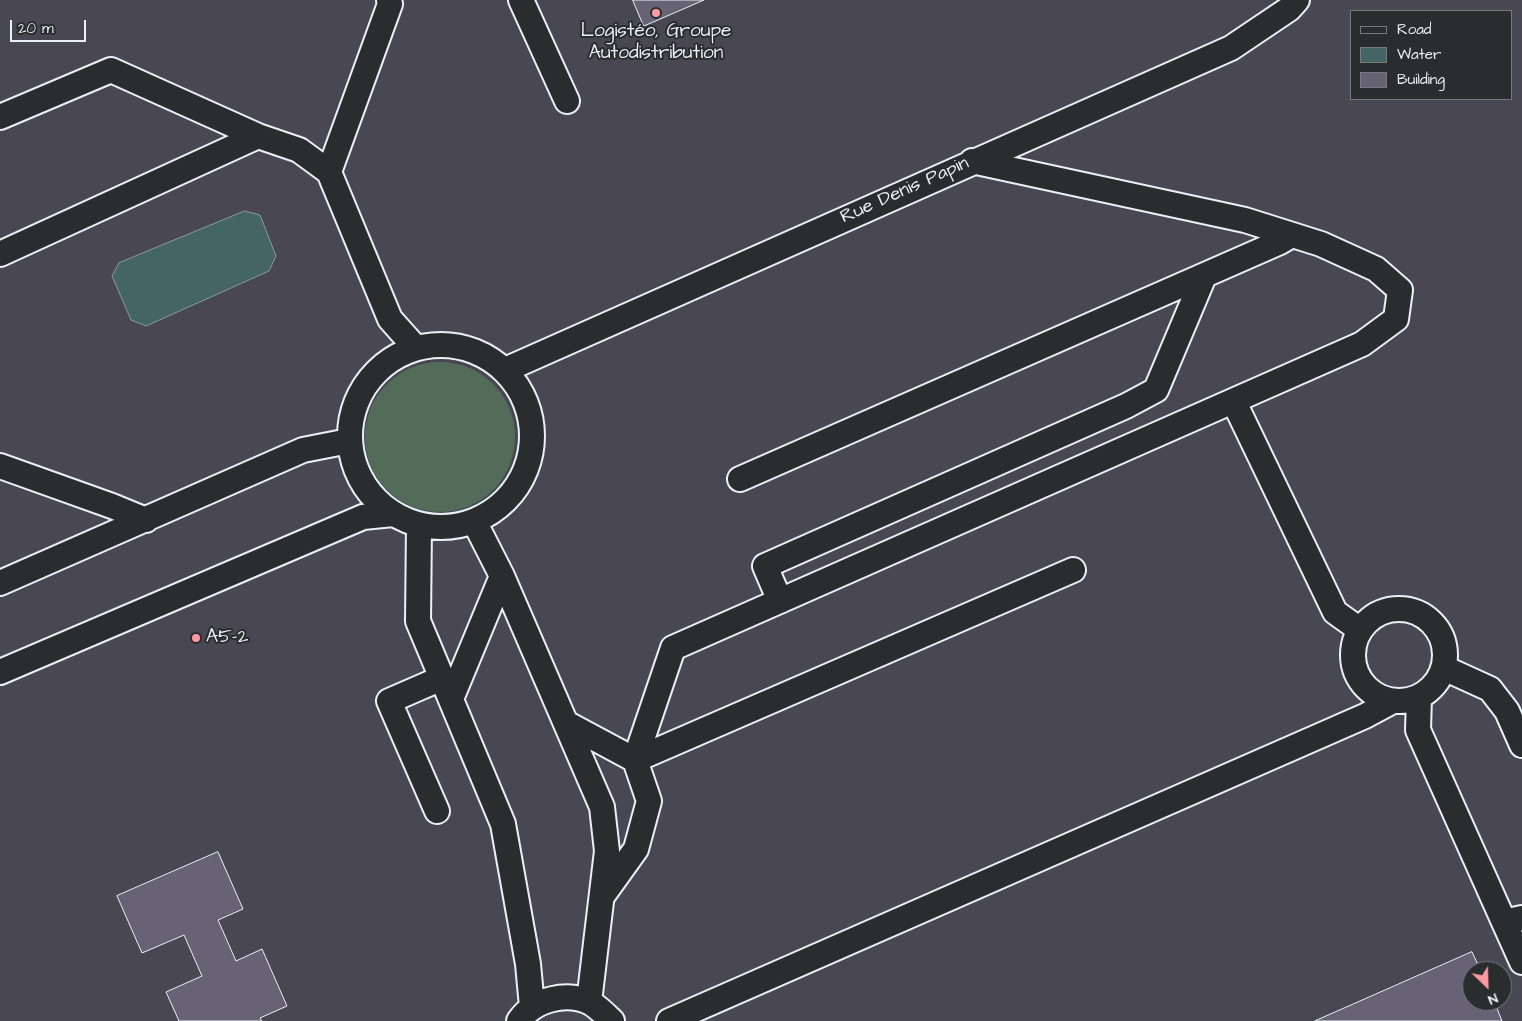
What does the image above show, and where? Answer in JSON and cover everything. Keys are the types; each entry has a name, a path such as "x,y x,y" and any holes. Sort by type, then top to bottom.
{"street":[{"path":"329,172 390,4 389,0"},
{"path":"521,0 567,101"},
{"name":"Rue Denis Papin","path":"505,370 972,161 1232,48 1289,8 1297,0"},
{"path":"0,117 111,70 258,136 299,150 329,172 390,319 415,347"},
{"path":"0,254 258,136"},
{"path":"602,895 636,849 649,801 635,760 673,648 1362,344 1396,319 1400,290 1376,269 1320,244 1245,220 972,161"},
{"path":"740,479 1204,276 1292,235"},
{"path":"780,600 765,566 1126,406 1156,390 1204,276"},
{"path":"447,344 478,351 505,370 523,394 530,416 532,423 531,454 520,482 500,506 474,521 447,527 419,525 393,514 370,495 355,470 349,441 352,410 365,383 387,361 415,347 447,344"},
{"path":"1234,402 1335,612 1360,630"},
{"path":"0,583 303,450 349,441"},
{"path":"0,466 146,520"},
{"path":"0,672 363,517 393,514"},
{"path":"474,521 502,576 602,807 607,851 589,1002"},
{"path":"419,525 418,621 503,824 528,964 526,1014"},
{"path":"635,760 1073,570"},
{"path":"446,688 502,576"},
{"path":"1392,609 1406,609 1418,612 1430,620 1444,642 1446,655 1444,668 1430,690 1418,698 1406,701 1392,701 1380,698 1360,681 1354,668 1352,655 1354,642 1368,620 1380,612 1392,609"},
{"path":"1444,668 1490,689 1507,711 1522,746"},
{"path":"436,811 389,701 446,688"},
{"path":"1418,698 1418,730 1513,920 1522,962"},
{"path":"670,1021 1365,716 1392,701"},
{"path":"566,723 635,760"},
{"path":"526,1014 546,1000 560,997 575,998 589,1002 602,1010 612,1021"}],"shaded area":[{"path":"0,0 1522,0 1522,1021 0,1021"},
{"path":"440,362 455,363 469,368 482,374 493,384 503,395 509,408 514,422 514,452 509,466 503,479 493,490 482,500 469,506 455,511 440,512 425,511 411,506 398,500 387,490 377,479 371,466 366,452 365,437 366,422 371,408 377,395 387,384 398,374 411,368 425,363"}],"water":[{"path":"245,211 260,215 276,256 269,271 146,326 131,320 112,276 119,263"}],"building":[{"name":"Logistéo, Groupe Autodistribution","path":"633,0 704,0 644,26"},
{"path":"218,852 243,909 218,920 236,961 262,949 287,1006 260,1018 262,1021 179,1021 166,992 202,976 184,935 142,953 117,896"},
{"path":"1472,952 1476,961 1462,961 1462,1011 1498,1011 1502,1021 1315,1021"}],"place":[{"name":"Logistéo, Groupe Autodistribution","path":"656,13"},
{"name":"A5-2","path":"196,638"}]}
